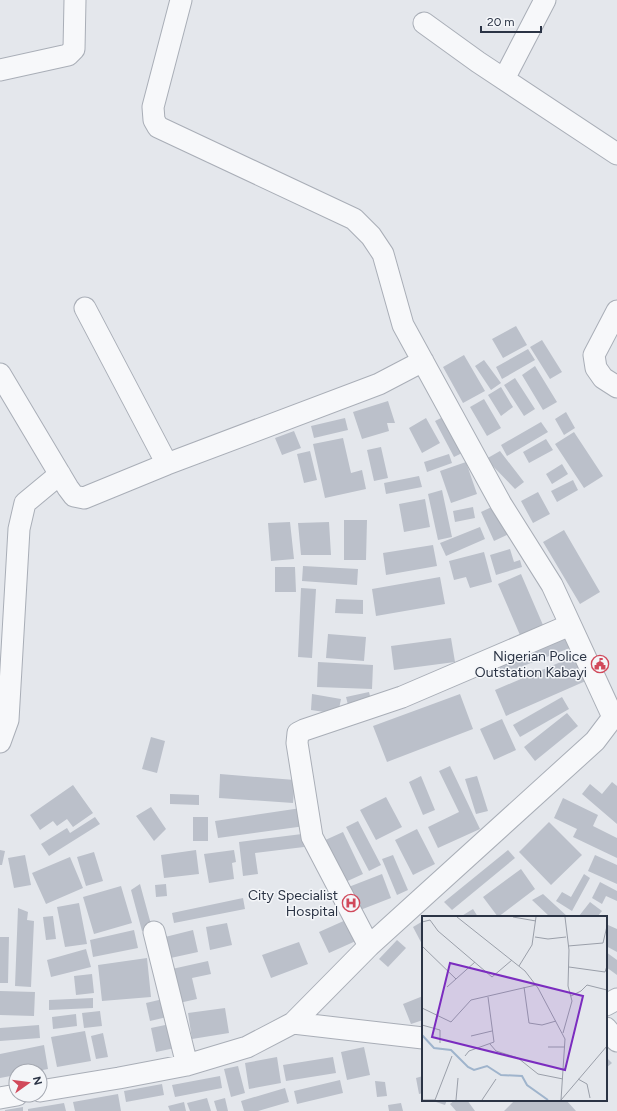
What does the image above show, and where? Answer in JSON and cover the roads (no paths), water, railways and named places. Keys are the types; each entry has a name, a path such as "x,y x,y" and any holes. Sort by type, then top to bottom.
{"street":[{"path":"0,70 68,55 74,49 75,0"},
{"path":"48,1090 187,1065 247,1047 292,1022 369,946 595,741 615,714 570,625 552,585 501,504 403,325 383,254 372,236 354,219 158,127 154,120 153,106 181,0"},
{"path":"504,79 546,0"},
{"path":"424,23 504,79 617,154"},
{"path":"85,308 167,464"},
{"path":"617,311 594,355 596,368 603,378 617,387"},
{"path":"0,374 74,496 84,498 167,464 379,384 422,361"},
{"path":"0,742 8,720 20,522 25,503 60,474"},
{"path":"369,946 312,837 297,743 298,733 402,697 570,625"},
{"path":"154,932 187,1065"},
{"path":"607,1004 617,999"},
{"path":"292,1022 422,1038"},
{"path":"607,1029 617,1041"}],"place":[{"name":"Nigerian Police Outstation Kabayi","path":"600,664"},
{"name":"City Specialist Hospital","path":"351,903"}]}
